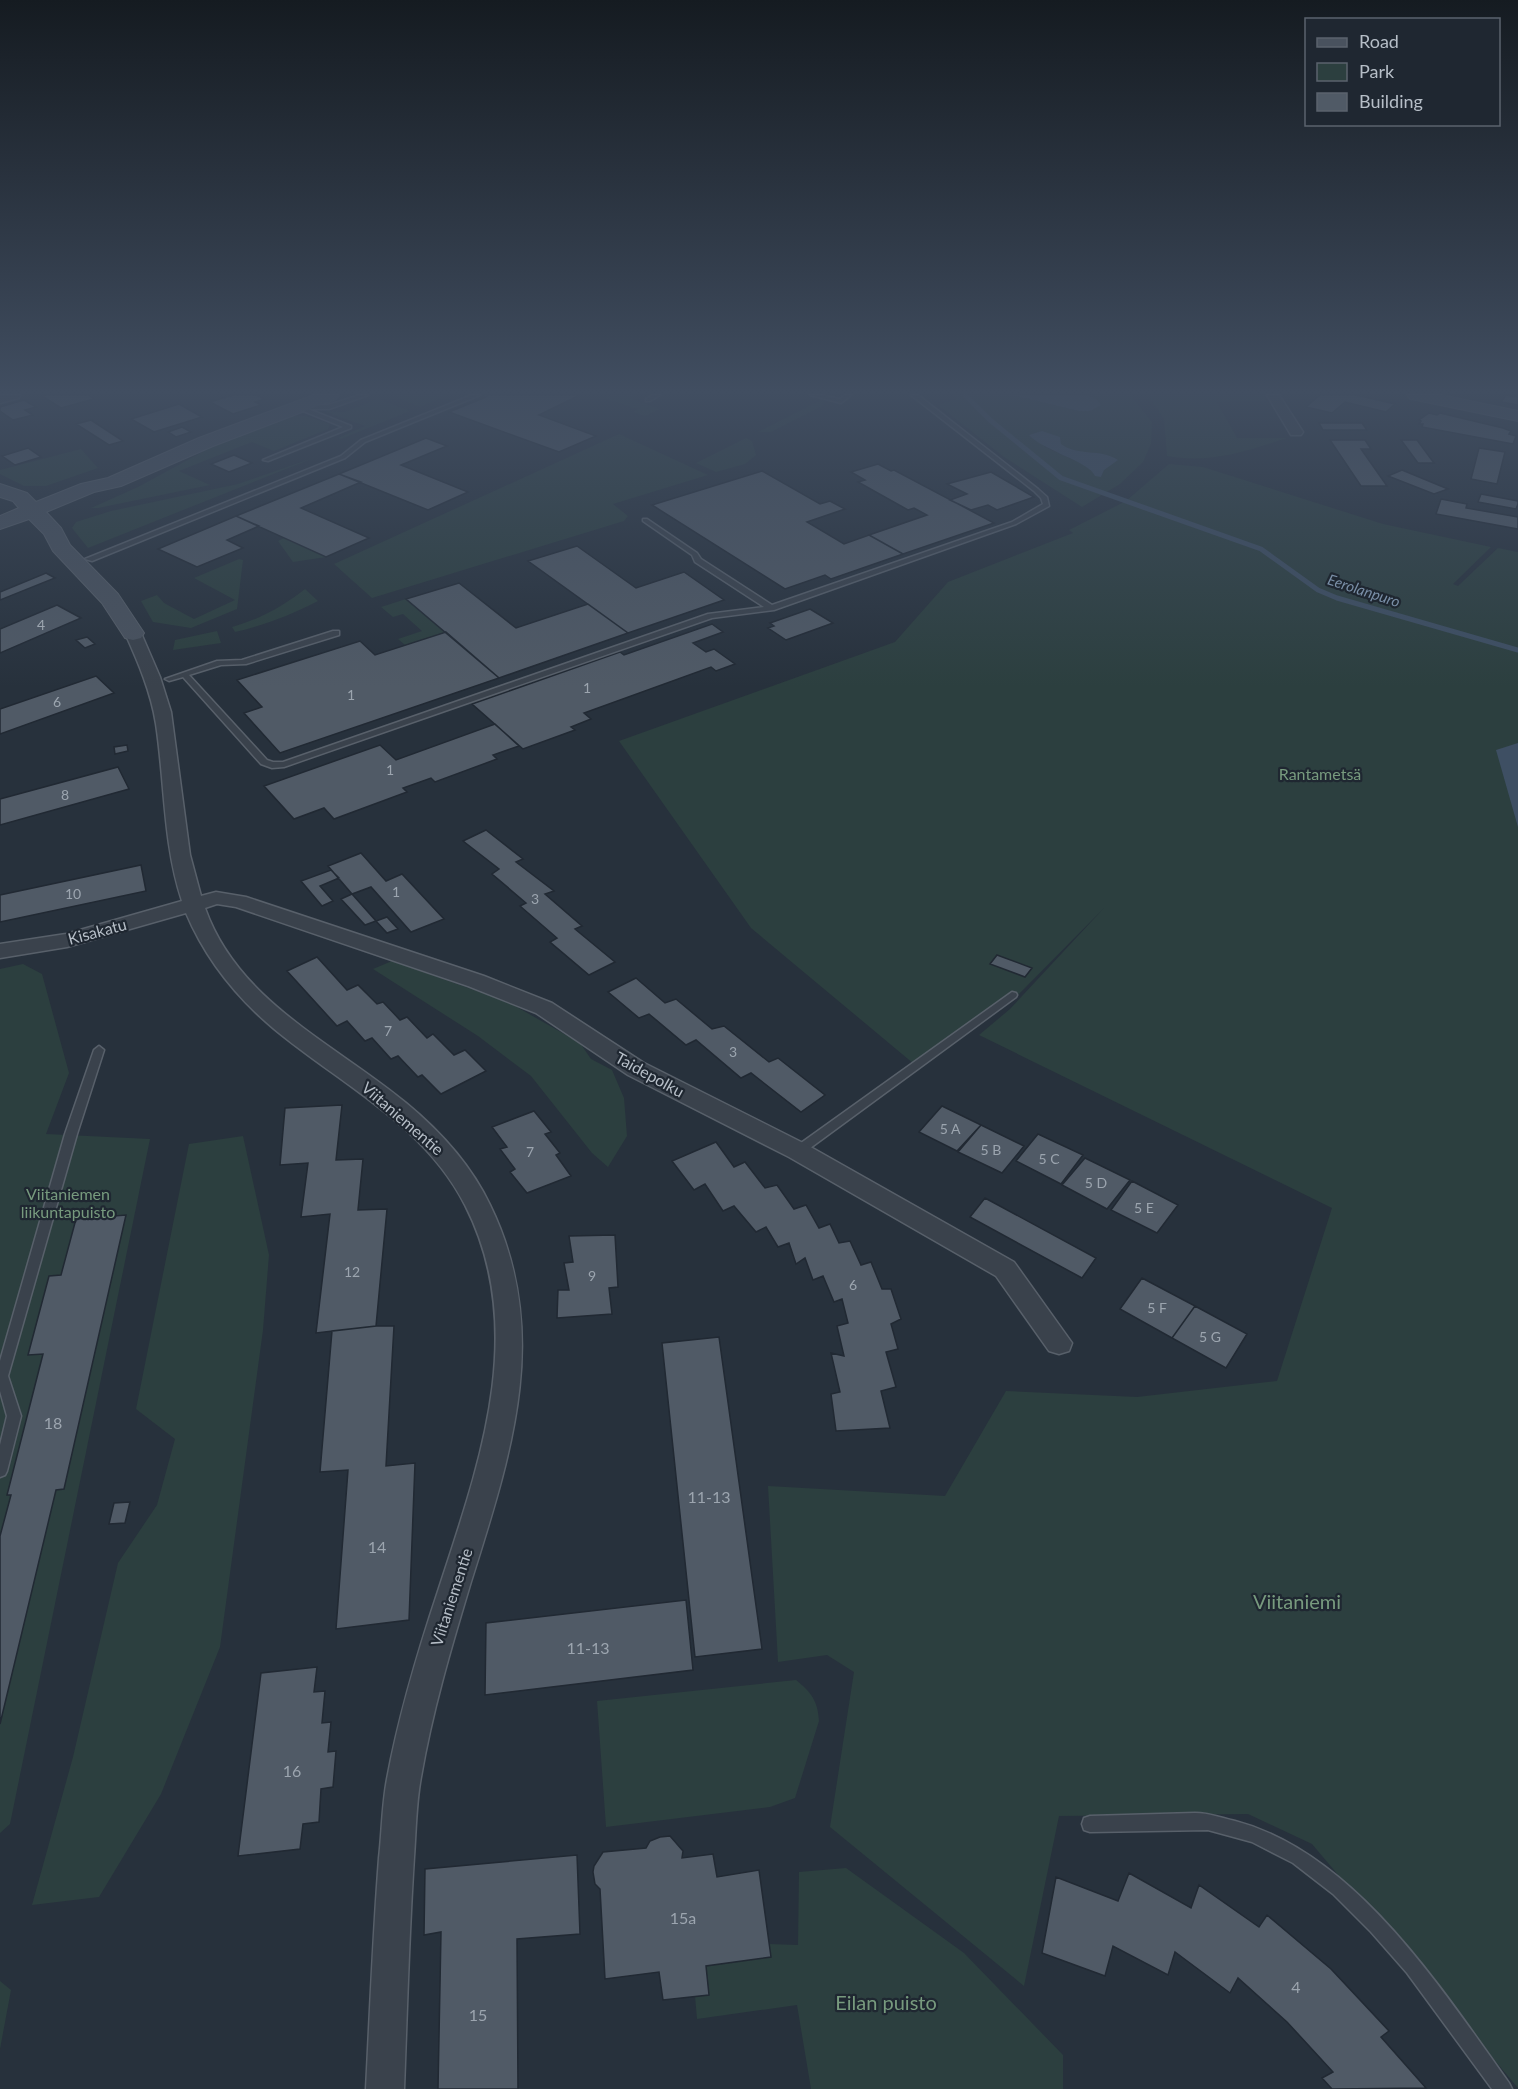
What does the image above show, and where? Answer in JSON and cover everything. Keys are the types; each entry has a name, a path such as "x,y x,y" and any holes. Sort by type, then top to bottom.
{"street":[{"name":"Viitaniementie","path":"7,492 20,497 18,517 34,536 60,547 110,599 133,633 147,663 165,723 178,854 192,904 201,926 232,975 260,1005 299,1038 374,1090 419,1128 453,1162 489,1224 507,1292 511,1366 499,1447 426,1677 402,1785 394,1882 385,2089"},
{"path":"0,534 18,517 103,492"},
{"name":"Taidepolku","path":"192,904 216,897 239,901 476,981 544,1008 636,1069 798,1151 1005,1269 1059,1343"},
{"name":"Kisakatu","path":"0,951 67,940 192,904"}],"lane":[{"path":"89,559 255,492"},
{"path":"184,674 264,762 272,765 284,764 711,616 771,608 1014,523 1047,506 1044,497 1039,492"},
{"path":"645,520 695,554 698,560 771,608"},
{"path":"169,679 220,663 243,662 336,633"},
{"path":"798,1151 1012,995"},
{"path":"0,1471 14,1416 2,1376 71,1134 99,1050"},
{"path":"1090,1824 1208,1822 1247,1830 1285,1850 1328,1878 1372,1919 1407,1961 1503,2089"}],"green space":[{"path":"126,492 174,492 98,508 91,508"},
{"path":"198,492 227,492 88,548 72,528 76,522 111,511"},
{"path":"491,492 651,492 613,504 628,516 624,521 372,598 334,564"},
{"path":"1059,492 1106,492 1082,507"},
{"path":"1136,492 1283,492 1383,524 1491,547 1453,584 1458,586 1498,548 1518,552 1518,2088 1312,1844 1248,1814 1059,1816 1024,1986 830,1827 854,1672 827,1655 778,1662 768,1486 945,1496 1006,1391 1137,1397 1277,1381 1332,1208 979,1035 1010,1009 1104,908 1015,998 914,1064 751,928 619,741 895,642 948,582 1073,533 1069,530 1126,501"},
{"path":"284,538 326,557 293,562 278,541"},
{"path":"239,559 243,560 237,609 191,628 153,622 141,601 157,595 164,603 194,619 235,600 194,578"},
{"path":"305,589 318,601 257,626 235,632 232,627 270,612"},
{"path":"406,599 446,632 405,645 398,639 422,631 403,614 393,617 381,607"},
{"path":"217,631 221,643 173,650 175,640"},
{"path":"392,961 508,1002 580,1043 591,1059 612,1070 624,1098 627,1136 608,1167 592,1153 531,1076 478,1036 373,969"},
{"name":"Viitaniemen liikuntapuisto","path":"23,964 42,974 69,1073 46,1134 150,1139 10,1824 0,1833 0,969"},
{"path":"243,1136 269,1255 263,1330 220,1647 161,1794 99,1897 32,1905 73,1757 118,1563 157,1505 175,1439 136,1409 189,1144"},
{"path":"796,1680 813,1698 819,1721 795,1798 770,1807 606,1827 597,1701"},
{"name":"Eilan puisto","path":"846,1868 964,1953 1063,2055 1063,2089 811,2089 797,2005 697,2019 695,1996 709,1994 706,1966 769,1944 798,1945 799,1872"},
{"path":"0,1981 11,1990 0,2049"}],"water":[{"path":"1518,743 1518,827 1496,750"}],"building":[{"path":"294,492 337,492 301,508 369,538 326,557 236,516"},
{"path":"385,492 467,492 428,510"},
{"path":"692,492 800,492 820,504 830,501 845,509 807,522 844,544 869,535 903,554 831,579 825,575 785,589 652,505"},
{"path":"877,492 936,492 994,523 903,554 869,535 927,515 914,508 908,510"},
{"path":"964,492 1026,492 1034,497 997,510 988,505 971,510 950,500 967,494"},
{"path":"1481,494 1518,501 1518,504 1516,509 1478,502"},
{"path":"1441,499 1467,504 1466,508 1518,517 1518,529 1436,514"},
{"path":"236,516 259,526 227,540 243,548 197,567 158,549"},
{"path":"577,546 636,588 684,572 724,600 628,633 528,561"},
{"path":"46,573 55,578 0,600 0,592"},
{"path":"459,583 516,628 588,604 628,633 499,678 406,599"},
{"path":"57,605 81,618 0,653 0,629"},
{"path":"810,609 833,623 786,640 768,628 774,626 770,623"},
{"path":"712,624 723,632 693,643 706,652 714,649 735,664 716,671 711,667 584,713 591,719 571,727 575,730 523,749 472,704 620,652 624,655"},
{"path":"446,632 499,678 280,753 244,713 262,707 237,680 360,641 375,655"},
{"path":"87,637 95,644 85,648 76,640"},
{"path":"96,676 114,693 0,734 0,709"},
{"path":"495,724 519,746 493,755 497,759 435,782 431,778 403,788 407,792 334,819 324,808 294,819 264,786 380,745 396,760"},
{"path":"127,745 128,751 115,754 114,747"},
{"path":"118,767 129,789 0,825 0,799"},
{"path":"486,830 523,859 516,862 554,891 545,894 582,926 575,929 615,962 589,975 550,942 557,938 520,906 526,903 492,874 499,869 463,841"},
{"path":"361,853 386,881 402,874 444,919 411,932 371,887 352,894 328,866"},
{"path":"141,865 146,891 0,922 0,895"},
{"path":"331,870 339,878 320,886 333,901 322,906 301,881"},
{"path":"352,894 376,921 365,925 341,899"},
{"path":"387,917 398,929 387,933 376,921"},
{"path":"997,955 1032,968 1025,977 990,964"},
{"path":"317,957 347,990 358,985 377,1004 383,1002 400,1020 407,1017 427,1038 433,1034 454,1055 465,1050 486,1071 441,1094 422,1075 418,1077 398,1056 391,1059 372,1038 365,1041 347,1021 337,1026 287,971"},
{"path":"636,978 665,1003 676,999 712,1029 724,1026 769,1062 778,1058 825,1095 801,1112 751,1073 741,1078 696,1040 686,1045 649,1014 639,1018 608,992"},
{"path":"342,1105 336,1160 363,1159 358,1210 387,1209 376,1326 316,1333 330,1214 301,1217 308,1163 280,1165 285,1108"},
{"path":"942,1106 981,1125 957,1151 919,1132"},
{"path":"534,1111 551,1132 545,1134 560,1153 556,1155 571,1176 527,1193 510,1172 515,1169 500,1149 507,1147 492,1127"},
{"path":"981,1125 1024,1146 1002,1173 958,1152"},
{"path":"1038,1134 1083,1155 1061,1184 1016,1161"},
{"path":"716,1142 734,1167 745,1162 765,1188 777,1185 794,1209 806,1205 819,1228 830,1224 839,1243 850,1241 861,1265 871,1262 882,1289 891,1289 901,1319 891,1324 898,1349 886,1352 896,1387 881,1391 890,1428 836,1431 831,1394 840,1392 831,1353 844,1356 837,1326 848,1323 842,1299 834,1302 823,1276 813,1280 805,1258 796,1264 789,1243 778,1247 766,1227 756,1232 734,1206 723,1211 705,1184 694,1190 672,1161"},
{"path":"1085,1158 1130,1180 1107,1209 1062,1185"},
{"path":"1132,1181 1178,1205 1157,1233 1111,1210"},
{"path":"985,1198 1096,1258 1082,1278 970,1217"},
{"path":"126,1215 64,1489 56,1490 0,1724 0,1536 11,1495 7,1495 43,1354 28,1355 49,1276 61,1275 76,1219"},
{"path":"615,1235 618,1287 609,1288 612,1314 557,1318 558,1290 569,1290 564,1263 573,1262 569,1236"},
{"path":"1142,1278 1195,1306 1172,1338 1120,1309"},
{"path":"1195,1306 1247,1334 1226,1368 1172,1338"},
{"path":"394,1326 386,1466 415,1463 409,1620 336,1629 348,1470 320,1472 332,1331"},
{"path":"719,1337 762,1649 695,1657 662,1343"},
{"path":"130,1502 125,1523 109,1524 114,1503"},
{"path":"686,1600 693,1670 485,1695 486,1623"},
{"path":"317,1667 314,1692 325,1691 322,1723 331,1722 328,1752 336,1751 333,1787 321,1789 319,1822 303,1824 300,1849 238,1856 261,1673"},
{"path":"670,1836 683,1851 682,1858 713,1854 717,1877 759,1870 771,1957 706,1966 709,1995 663,2000 659,1972 605,1979 600,1889 595,1884 593,1872 603,1852 646,1848 650,1841"},
{"path":"577,1855 580,1934 517,1939 518,2089 438,2089 441,1932 424,1935 425,1869"},
{"path":"1129,1873 1191,1908 1199,1885 1259,1927 1267,1915 1331,1969 1389,2031 1381,2037 1426,2088 1332,2089 1322,2078 1333,2072 1287,2022 1238,1978 1230,1993 1175,1952 1168,1975 1113,1946 1105,1976 1042,1953 1056,1877 1118,1901"}],"waterway":[{"name":"Eerolanpuro","path":"1102,492 1261,549 1318,590 1337,598 1518,650"}],"park label":[{"name":"Rantametsä","path":"1320,773"},
{"name":"Viitaniemi","path":"1297,1601"}]}
